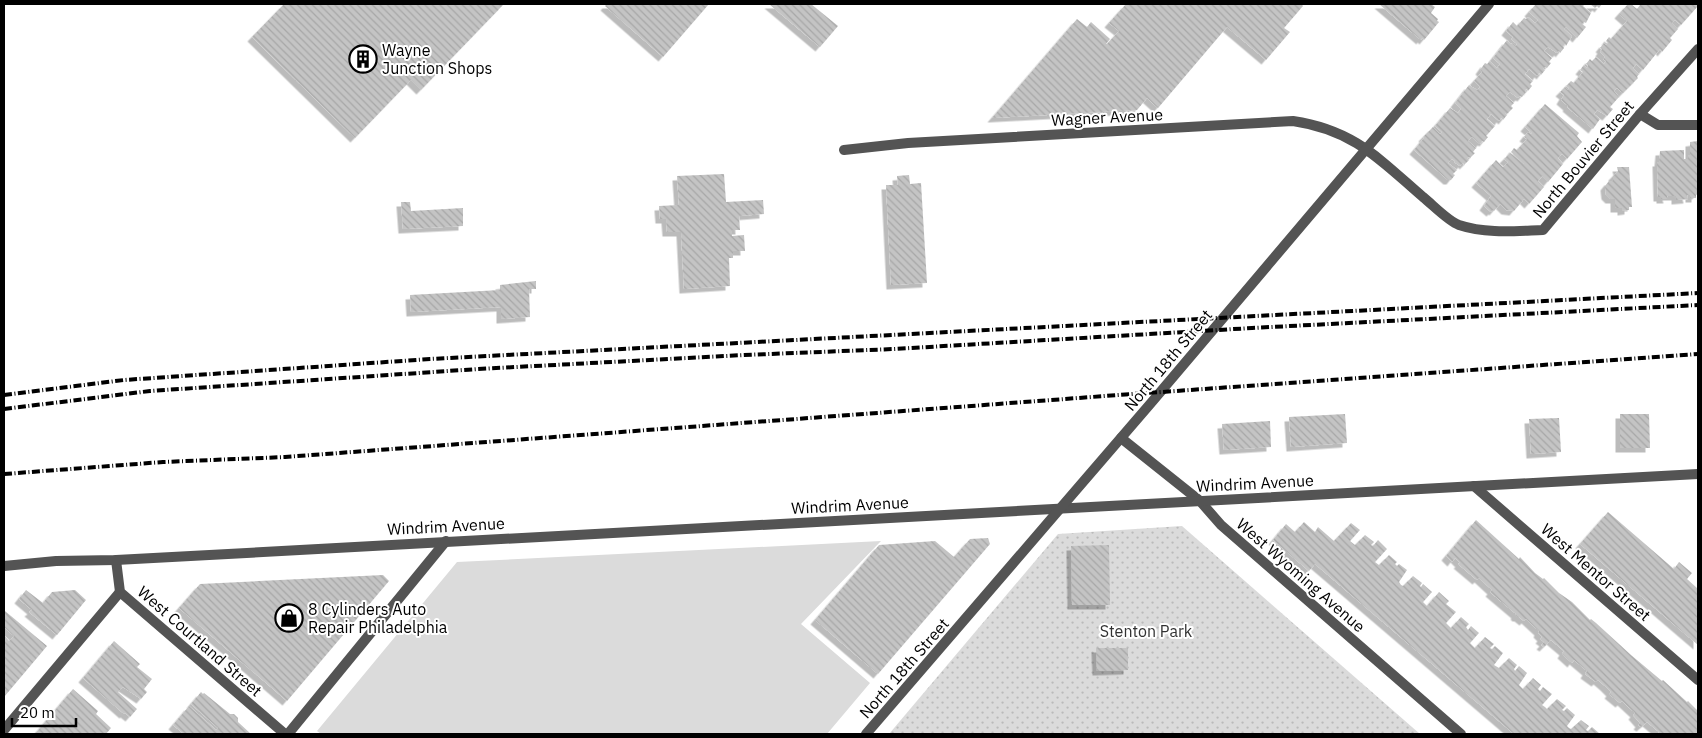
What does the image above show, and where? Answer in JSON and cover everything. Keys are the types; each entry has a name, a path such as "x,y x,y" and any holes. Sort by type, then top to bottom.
{"street":[{"name":"North 18th Street","path":"866,734 1121,438 1486,5"},
{"name":"North Bouvier Street","path":"1367,148 1457,224 1485,231 1543,230 1640,114 1698,49"},
{"path":"1640,114 1658,125 1698,125"},
{"name":"Wagner Avenue","path":"844,150 908,143 1293,121 1314,124 1341,134 1367,148"},
{"name":"West Wyoming Avenue","path":"1121,438 1200,500 1221,525 1461,734"},
{"name":"Windrim Avenue","path":"4,566 56,561 116,560 1698,474"},
{"name":"West Mentor Street","path":"1474,486 1698,680"},
{"path":"287,734 446,541"},
{"name":"West Courtland Street","path":"116,560 120,592 287,734"},
{"path":"4,730 120,592"}],"green space":[{"name":"Stenton Park","path":"1182,526 1420,734 889,734 1058,534"},
{"path":"881,541 801,624 870,683 827,734 321,734 317,731 457,562"}],"building":[{"name":"Wayne Junction Shops","path":"284,4 503,5 421,90 411,80 355,138 252,37"},
{"path":"607,4 709,4 663,57 605,6"},
{"path":"769,4 811,4 838,26 820,47"},
{"path":"1126,4 1301,4 1303,6 1284,28 1290,32 1266,60 1227,27 1158,108 1147,98 1137,110 992,118 1077,19 1087,27 1091,22 1110,39 1107,44 1119,31 1109,23"},
{"path":"1379,4 1431,4 1435,7 1431,13 1439,22 1424,40 1422,38 1421,40"},
{"path":"1536,4 1585,4 1583,6 1591,13 1586,23 1582,24 1586,27 1577,38 1566,27 1564,29 1572,36 1566,46 1565,44 1563,46 1564,48 1560,53 1548,47 1544,51 1552,58 1549,62 1551,63 1547,68 1543,69 1545,70 1541,75 1539,73 1537,76 1529,69 1525,74 1533,81 1530,84 1532,86 1528,91 1526,89 1522,97 1518,98 1510,92 1506,96 1514,103 1511,106 1513,108 1508,113 1505,113 1507,115 1503,120 1501,118 1499,121 1491,114 1487,119 1495,126 1486,136 1488,137 1484,142 1482,141 1480,144 1472,137 1468,141 1476,148 1473,152 1475,153 1470,158 1467,158 1469,160 1460,166 1452,159 1448,163 1457,170 1451,180 1448,180 1414,150 1433,127 1440,134 1442,132 1435,126 1450,108 1458,113 1461,109 1455,103 1469,85 1477,90 1480,87 1474,81 1482,72 1480,70 1485,63 1487,64 1490,61 1497,68 1500,64 1493,58 1507,40 1516,46 1517,44 1511,39 1513,37 1506,31 1513,22 1517,26 1524,18 1528,17 1535,23 1538,20 1529,12"},
{"path":"1590,4 1602,4 1599,8 1597,6 1595,8"},
{"path":"1628,4 1637,9 1640,5 1638,4 1695,4 1698,6 1681,25 1675,20 1672,23 1678,29 1670,38 1672,40 1662,52 1660,49 1643,70 1636,64 1633,68 1639,74 1638,78 1623,93 1617,88 1614,91 1619,97 1610,107 1613,109 1607,116 1597,110 1594,114 1600,119 1593,129 1567,107 1561,100 1564,95 1560,92 1565,87 1568,90 1569,88 1566,86 1571,81 1574,83 1583,72 1580,70 1584,65 1587,68 1588,65 1586,64 1590,59 1592,61 1596,57 1604,64 1606,61 1603,59 1605,57 1600,52 1602,49 1600,48 1604,43 1606,45 1608,43 1606,41 1609,37 1611,39 1627,21 1619,14"},
{"path":"1545,104 1579,133 1577,136 1582,142 1567,159 1562,154 1558,158 1563,164 1548,182 1542,176 1538,181 1544,187 1529,204 1524,199 1514,211 1506,210 1500,204 1491,212 1484,206 1491,196 1476,183 1496,160 1503,167 1508,162 1504,159 1510,153 1524,164 1511,152 1514,148 1517,150 1527,139 1524,137 1528,132 1532,133 1525,127"},
{"path":"1698,141 1698,194 1696,198 1690,198 1690,195 1687,195 1688,199 1676,200 1676,196 1667,196 1668,199 1658,197 1657,162 1659,162 1660,151 1684,150 1684,159 1688,159 1688,155 1690,155 1690,142"},
{"path":"1617,167 1629,167 1632,207 1629,207 1629,210 1622,211 1622,208 1615,208 1615,199 1610,199 1606,195 1605,186 1609,181 1613,181 1613,176 1618,171"},
{"path":"724,174 726,202 763,200 764,214 739,216 740,230 732,230 732,236 744,235 745,251 733,251 733,258 729,258 730,286 684,289 681,232 667,232 666,219 660,219 659,206 679,205 677,176"},
{"path":"909,175 910,184 921,183 927,283 891,285 886,185 898,185 897,176"},
{"path":"401,202 410,202 411,211 463,208 463,226 403,229"},
{"path":"536,281 536,289 529,289 530,317 501,319 501,307 411,312 410,295 500,290 500,285"},
{"path":"1345,414 1347,443 1291,447 1289,417"},
{"path":"1620,414 1649,414 1650,448 1620,448"},
{"path":"1559,418 1561,452 1531,454 1529,419"},
{"path":"1270,421 1271,447 1224,450 1222,424"},
{"path":"1608,512 1674,569 1679,562 1692,573 1687,579 1698,589 1698,645 1580,544"},
{"path":"1476,520 1519,559 1520,557 1535,573 1544,578 1559,593 1572,602 1590,620 1596,623 1631,655 1688,701 1698,711 1698,734 1658,734 1659,732 1647,722 1641,727 1638,725 1640,723 1633,715 1635,713 1622,701 1620,703 1609,694 1611,692 1605,686 1598,680 1596,682 1585,674 1587,671 1574,660 1572,663 1562,654 1564,651 1551,640 1544,647 1541,645 1544,642 1540,639 1542,637 1538,633 1539,631 1526,619 1524,621 1517,617 1516,614 1490,592 1492,590 1479,578 1477,580 1458,564 1460,563 1455,558 1452,562 1446,556"},
{"path":"1304,522 1315,532 1318,527 1334,541 1351,523 1360,530 1350,541 1355,545 1365,535 1374,542 1371,545 1373,546 1378,540 1387,549 1375,562 1379,565 1389,555 1397,562 1395,564 1397,566 1399,564 1407,570 1399,582 1401,585 1403,586 1413,576 1422,583 1421,587 1423,584 1432,592 1423,602 1427,606 1439,592 1449,601 1446,604 1456,612 1446,623 1451,628 1461,617 1469,624 1466,627 1468,630 1471,626 1479,633 1470,643 1475,648 1485,637 1494,644 1490,648 1492,649 1495,646 1503,653 1494,665 1499,668 1509,658 1517,665 1514,669 1515,671 1519,666 1527,673 1519,685 1523,689 1533,678 1541,685 1538,689 1540,691 1543,687 1552,694 1542,705 1547,709 1557,699 1566,706 1562,710 1564,711 1567,708 1575,715 1567,726 1569,728 1571,729 1581,720 1589,726 1586,730 1588,731 1592,727 1600,734 1514,734 1315,564 1309,571 1273,540 1286,524 1295,532"},
{"path":"988,538 990,544 878,674 815,620 879,545 935,541 954,557 970,539"},
{"path":"1109,545 1110,605 1072,605 1071,546"},
{"path":"383,575 389,581 287,701 179,608 200,584"},
{"path":"26,590 43,603 52,592 75,590 86,600 57,635 29,612 32,610 19,599"},
{"path":"5,611 47,646 4,697 4,635 9,641 14,636 4,627"},
{"path":"114,641 140,664 137,667 152,679 144,689 147,692 141,699 123,687 118,692 137,709 130,717 124,714 83,678"},
{"path":"1096,648 1128,648 1128,670 1097,671"},
{"path":"73,689 98,711 96,714 111,728 106,734 35,734"},
{"path":"201,692 230,714 234,714 238,718 238,722 251,734 184,734 173,725 189,706 216,730 218,728 191,704"}],"railway":[{"path":"4,395 124,380 430,359 1698,293"},
{"path":"4,409 150,391 478,369 894,349 1698,305"},
{"path":"4,474 163,462 285,457 1698,354"}],"place":[{"name":"Wayne Junction Shops","path":"363,59"},
{"name":"8 Cylinders Auto Repair Philadelphia","path":"289,618"}]}
